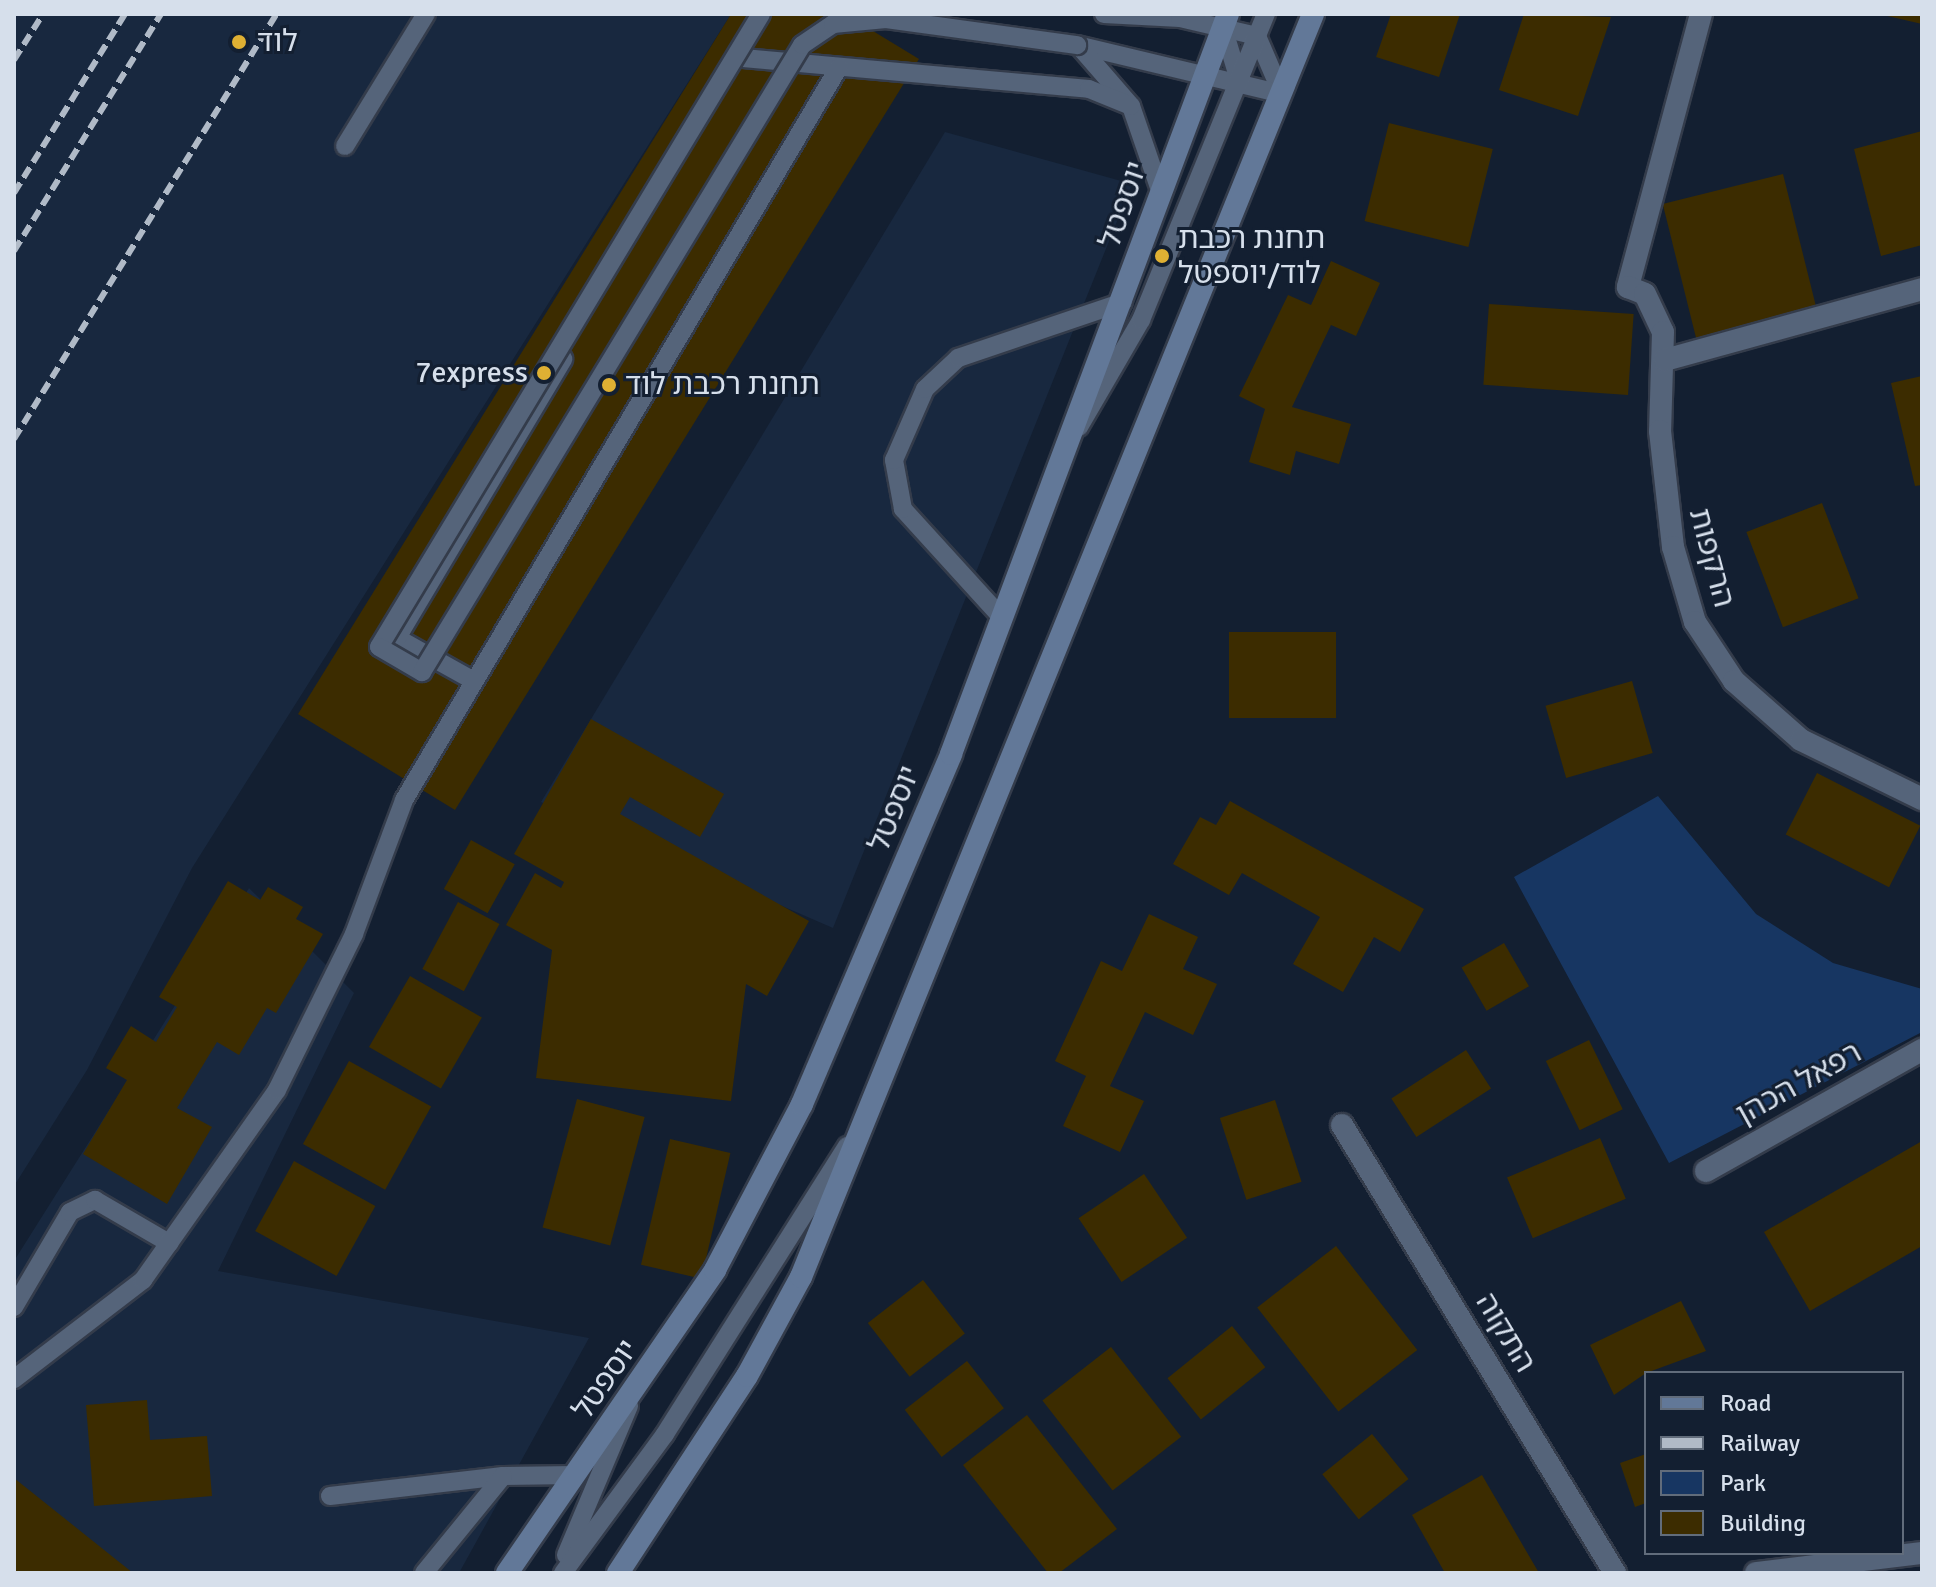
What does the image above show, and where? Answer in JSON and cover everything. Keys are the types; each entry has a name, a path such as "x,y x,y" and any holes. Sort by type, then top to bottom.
{"main road":[{"path":"618,1573 775,1329 1313,14"},
{"name":"יוספטל","path":"507,1573 715,1270 802,1104 1003,619 1077,430 1160,190 1226,20"}],"street":[{"name":"הרקפות","path":"1701,14 1628,287 1656,312 1665,360 1663,490 1695,622 1734,681 1801,740 1922,799"},
{"path":"1665,360 1922,289"},
{"name":"רפאל הכהן","path":"1706,1171 1922,1050"},
{"name":"התקוה","path":"1342,1125 1615,1573"},
{"path":"1756,1573 1922,1553"}],"lane":[{"path":"345,146 426,14"},
{"path":"761,14 379,647 422,672 802,45 833,24 872,19 1077,45 1207,71 1282,94"},
{"path":"474,681 397,638 770,14"},
{"path":"1104,14 1226,20 1257,36 1282,94"},
{"path":"1077,430 1141,320 1266,14"},
{"path":"1226,20 1239,80"},
{"path":"1077,45 1131,106 1160,190"},
{"path":"743,58 1089,89 1131,106"},
{"path":"14,1379 143,1280 277,1090 354,934 404,800 839,67"},
{"path":"1003,619 903,509 894,460 925,389 958,358 1123,302"},
{"path":"560,1573 665,1434 856,1130"},
{"path":"14,1307 70,1212 95,1200 169,1243"},
{"path":"560,1573 634,1392"},
{"path":"330,1496 503,1476 575,1475"},
{"path":"424,1573 503,1476"}],"shaded area":[{"path":"14,14 731,14 192,868 87,1070 14,1186"},
{"path":"945,132 1132,184 833,928 541,802"},
{"path":"249,888 354,993 218,1271 589,1338 459,1573 14,1573 14,1261"}],"green space":[{"path":"1658,796 1756,914 1833,963 1922,989 1922,1032 1669,1163 1514,877"}],"building":[{"name":"תחנת רכבת לוד","path":"731,14 845,14 919,59 455,810 298,714"},
{"path":"1391,14 1460,14 1439,77 1376,57"},
{"path":"1524,14 1611,17 1578,116 1499,90"},
{"path":"1922,14 1922,24 1883,15"},
{"path":"1389,123 1493,149 1468,247 1365,221"},
{"path":"1922,131 1922,245 1881,256 1854,149"},
{"path":"1783,174 1816,308 1696,338 1663,204"},
{"path":"1331,261 1380,283 1356,336 1331,325 1292,407 1351,424 1339,464 1296,451 1290,475 1249,462 1265,409 1239,396 1288,295 1311,305"},
{"path":"1489,304 1634,314 1628,395 1483,385"},
{"path":"1922,376 1922,485 1915,486 1891,383"},
{"path":"1822,503 1859,598 1783,627 1746,532"},
{"path":"1229,632 1336,632 1336,718 1229,718"},
{"path":"1632,681 1653,753 1566,778 1545,706"},
{"path":"591,719 724,794 700,837 630,797 620,814 809,921 767,996 746,984 731,1101 536,1078 552,950 506,925 535,873 561,888 564,882 514,854"},
{"path":"1817,773 1920,826 1889,887 1786,834"},
{"path":"1230,801 1424,909 1400,952 1374,937 1343,992 1293,964 1320,917 1242,873 1229,895 1173,864 1200,817 1216,825"},
{"path":"471,840 515,864 488,913 444,889"},
{"path":"228,881 260,900 268,887 303,907 296,919 323,934 276,1013 267,1008 239,1055 217,1042 177,1108 212,1127 167,1204 83,1154 127,1080 106,1068 131,1026 156,1042 177,1007 159,997"},
{"path":"458,902 499,924 464,991 422,969"},
{"path":"1149,914 1198,937 1183,969 1217,984 1193,1035 1145,1012 1110,1086 1144,1101 1120,1152 1063,1126 1086,1076 1055,1061 1101,961 1122,971"},
{"path":"1504,943 1529,986 1487,1011 1462,968"},
{"path":"410,976 482,1017 441,1089 369,1047"},
{"path":"1589,1040 1623,1109 1580,1130 1546,1061"},
{"path":"1466,1050 1491,1089 1416,1137 1391,1098"},
{"path":"349,1061 431,1107 385,1190 303,1144"},
{"path":"577,1099 645,1117 610,1246 543,1227"},
{"path":"1275,1100 1302,1182 1246,1200 1220,1118"},
{"path":"1600,1138 1626,1199 1533,1238 1507,1177"},
{"path":"670,1139 730,1153 701,1279 641,1265"},
{"path":"1922,1141 1922,1246 1810,1311 1764,1232"},
{"path":"294,1161 375,1206 337,1276 255,1231"},
{"path":"1144,1174 1187,1238 1122,1282 1079,1218"},
{"path":"1336,1246 1417,1350 1338,1412 1257,1308"},
{"path":"923,1280 965,1334 910,1377 868,1323"},
{"path":"1681,1301 1706,1351 1644,1371 1644,1374 1614,1395 1590,1345"},
{"path":"1232,1326 1265,1367 1201,1419 1167,1378"},
{"path":"1111,1347 1181,1437 1113,1490 1042,1401"},
{"path":"967,1361 1004,1408 942,1457 905,1410"},
{"path":"147,1400 150,1440 207,1436 212,1496 94,1506 86,1405"},
{"path":"1027,1415 1117,1529 1059,1573 1048,1573 963,1465"},
{"path":"1372,1434 1409,1479 1359,1519 1322,1474"},
{"path":"1644,1455 1644,1504 1635,1507 1620,1463"},
{"path":"1482,1475 1539,1573 1445,1573 1412,1515"},
{"path":"14,1478 133,1573 14,1573"}],"railway":[{"path":"14,60 43,14"},
{"path":"14,193 125,14"},
{"path":"14,251 161,14"},
{"path":"14,439 276,14"}],"place":[{"name":"לוד","path":"239,42"},
{"name":"תחנת רכבת לוד/יוספטל","path":"1162,256"},
{"name":"7express","path":"544,373"},
{"name":"תחנת רכבת לוד","path":"609,385"}]}
